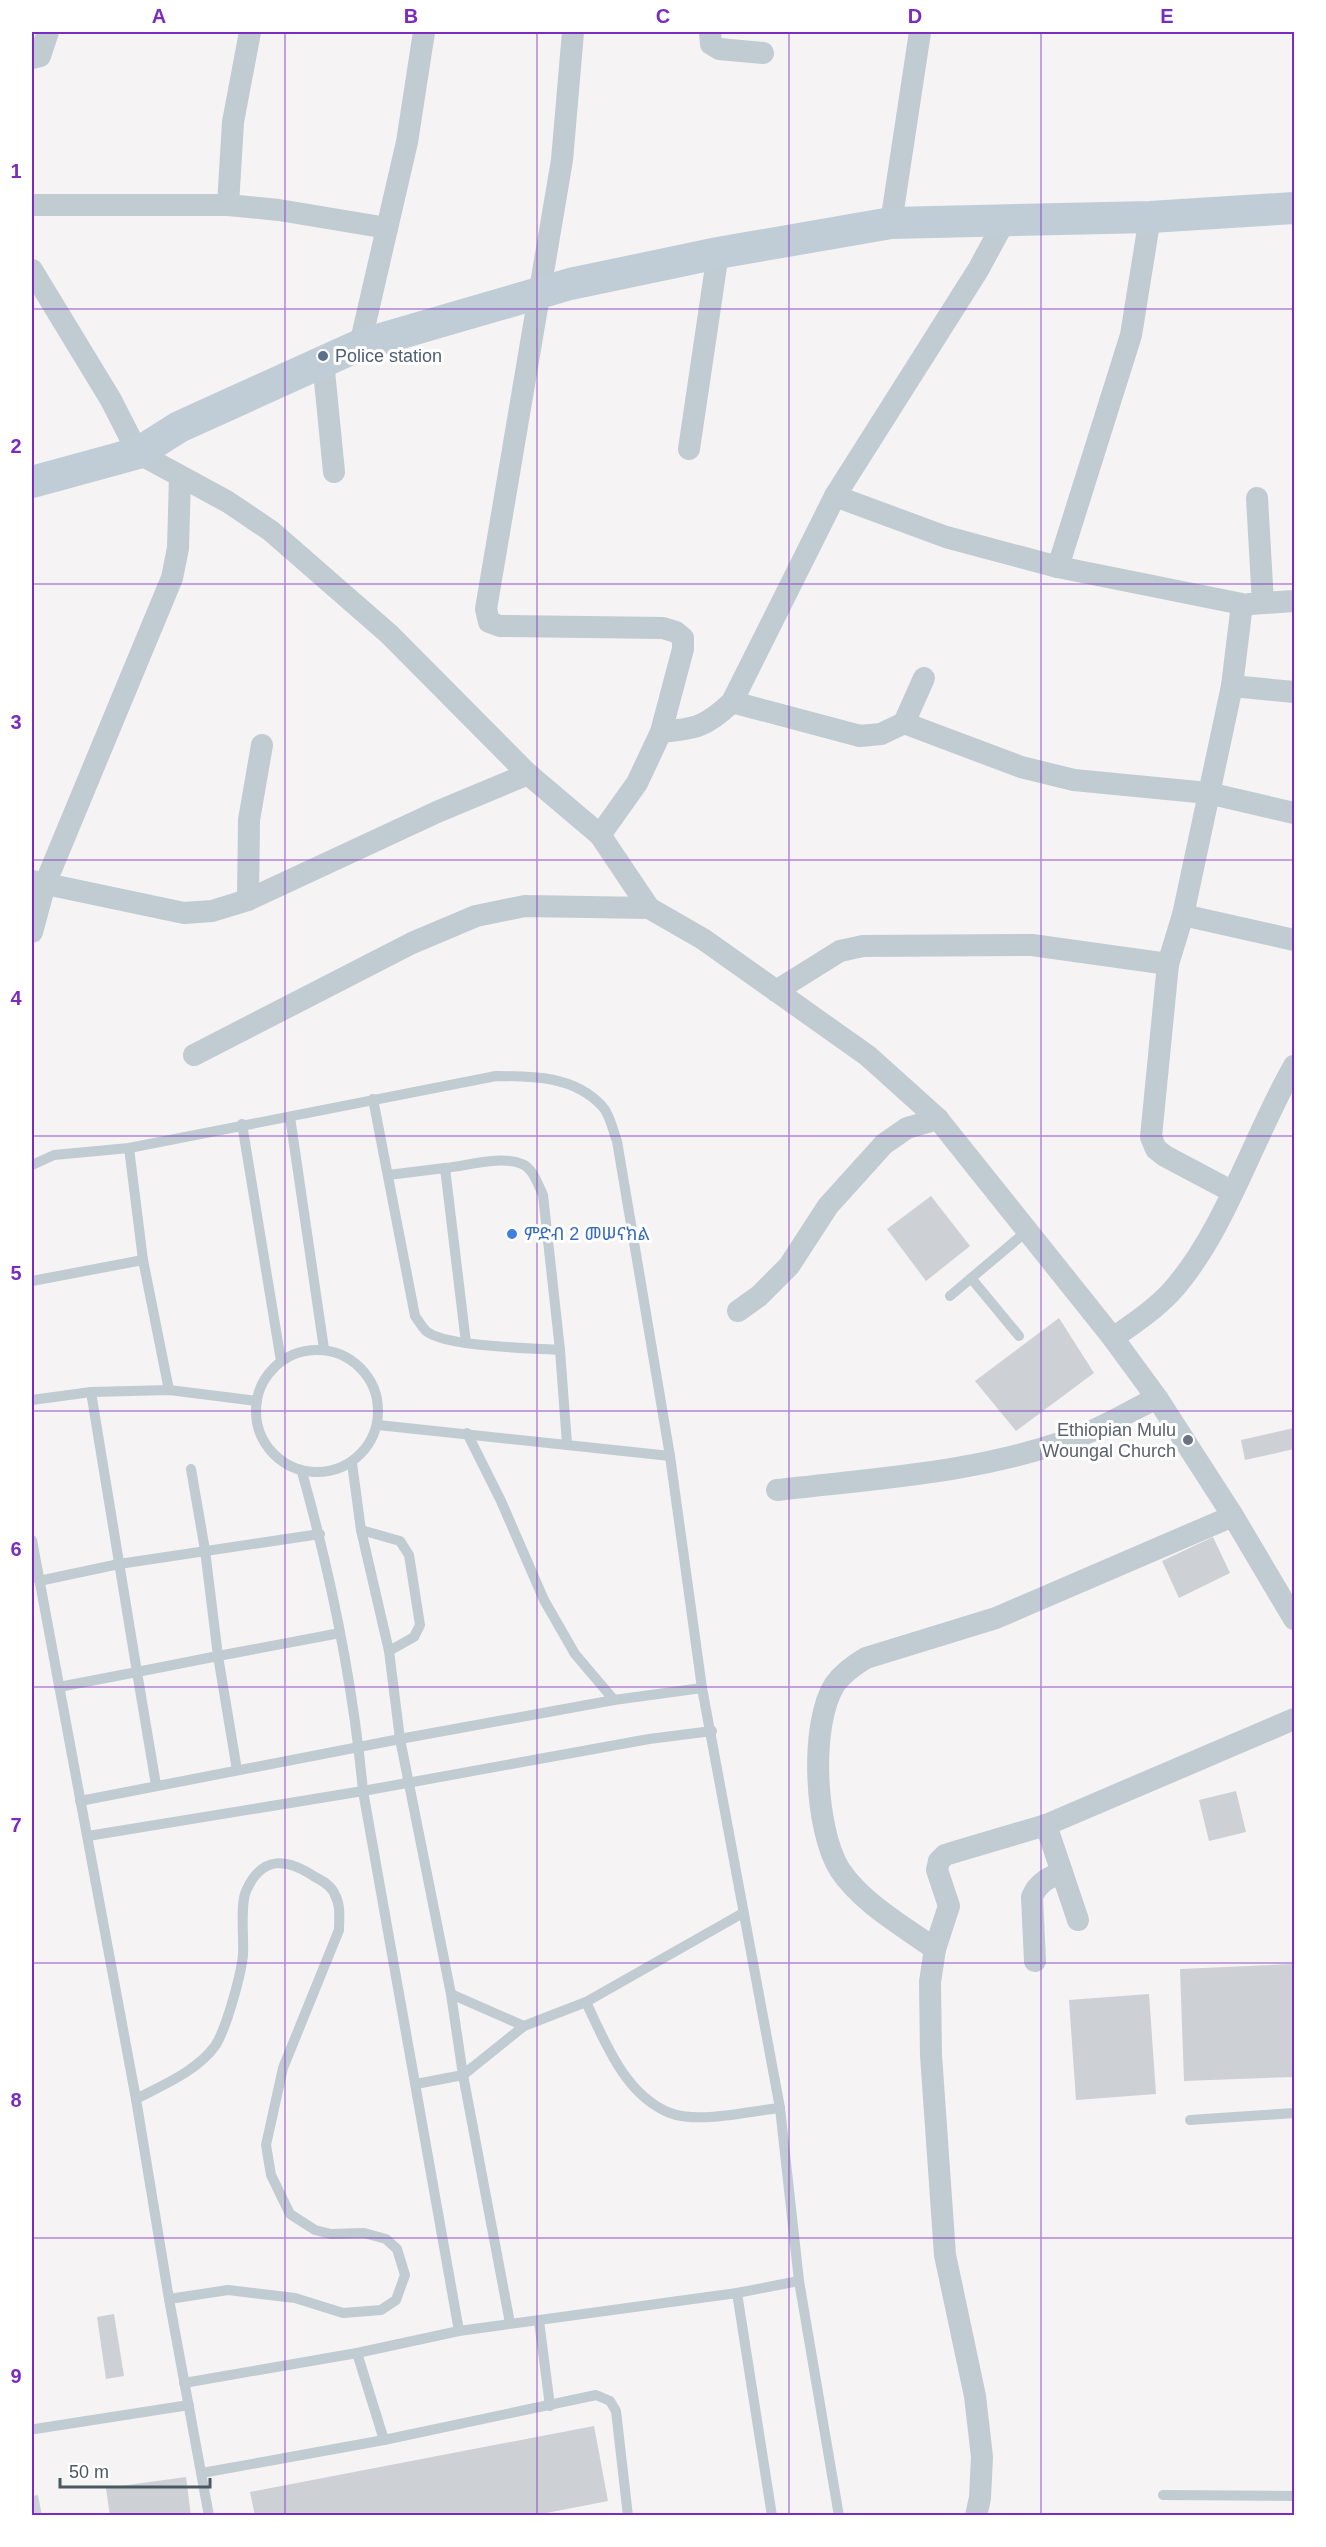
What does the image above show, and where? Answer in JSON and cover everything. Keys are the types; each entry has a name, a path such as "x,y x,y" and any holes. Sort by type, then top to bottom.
{"street":[{"path":"32,58 40,56 48,32"},
{"path":"228,206 233,122 250,32"},
{"path":"360,345 406,142 424,32"},
{"path":"573,32 562,160 486,609 489,622 500,626 663,628 676,632 684,638 661,732 637,783 600,835"},
{"path":"710,32 711,45 719,49 763,53"},
{"path":"891,223 920,32"},
{"path":"32,205 228,206 279,210 387,228"},
{"path":"32,482 138,453 179,427 360,345 541,291 718,254 891,223 1150,217 1294,208"},
{"path":"1058,567 1131,335 1150,217"},
{"path":"661,732 694,729 712,722 732,702 835,496 978,270 1004,222"},
{"path":"689,449 718,254"},
{"path":"32,270 111,400 138,453 228,502 271,531 389,634 528,774 600,835 649,908 703,939 868,1056 938,1119 1113,1338 1157,1398 1233,1516 1294,1619"},
{"path":"323,361 334,472"},
{"path":"32,932 38,883 172,578 178,548 180,477"},
{"path":"835,496 946,537 1058,567 1252,604 1294,601"},
{"path":"1231,1191 1165,1156 1156,1149 1150,1137 1168,964 1183,915 1208,793 1252,604 1257,498"},
{"path":"732,702 860,736 881,734 904,723 924,678"},
{"path":"1232,686 1294,692"},
{"path":"904,723 1021,767 1074,780 1208,793 1294,813"},
{"path":"248,900 249,820 262,745"},
{"path":"38,883 183,914 212,911 248,900 437,812 528,774"},
{"path":"194,1054 412,943 476,916 525,906 649,908"},
{"path":"1183,915 1294,940"},
{"path":"776,991 840,951 863,946 1032,945 1168,964"},
{"path":"1113,1338 1148,1313 1170,1292 1213,1231 1294,1066"},
{"path":"738,1311 759,1296 789,1266 828,1206 884,1144 907,1128 938,1119"},
{"path":"777,1490 913,1474 1003,1459 1088,1433 1157,1398"},
{"path":"935,1949 865,1898 841,1871 827,1845 821,1802 819,1755 824,1716 834,1686 848,1669 866,1658 996,1618 1233,1516"},
{"path":"976,2516 980,2498 982,2457 976,2406 945,2255 931,2055 930,1982 935,1949 949,1906 937,1870 939,1861 951,1853 1046,1825 1294,1719"},
{"path":"1046,1825 1078,1920"},
{"path":"1035,1961 1032,1896 1043,1881 1062,1872"}],"lane":[{"path":"32,1165 54,1155 129,1148 496,1076 543,1076 577,1087 604,1107 617,1141 670,1456 702,1688 712,1731 780,2108 799,2281 839,2516"},
{"path":"373,1099 415,1316 427,1332 466,1343 560,1350"},
{"path":"290,1117 324,1349"},
{"path":"242,1125 281,1361"},
{"path":"129,1148 143,1260 169,1390"},
{"path":"388,1175 505,1161 523,1164 533,1174 543,1195 560,1350 567,1444"},
{"path":"445,1168 466,1343"},
{"path":"950,1296 1027,1231"},
{"path":"32,1281 143,1260"},
{"path":"971,1278 1019,1336"},
{"path":"324,1349 344,1355 361,1367 373,1384 379,1404 378,1425 368,1446 352,1463 328,1472 302,1472 281,1462 265,1445 257,1424 256,1401 265,1378 281,1361 302,1351 324,1349"},
{"path":"32,1400 91,1392 169,1390 256,1401"},
{"path":"91,1392 156,1785"},
{"path":"378,1425 670,1456"},
{"path":"466,1433 501,1500 544,1600 574,1654 614,1700"},
{"path":"352,1463 361,1530 389,1651 400,1739 452,1994 463,2075 510,2324"},
{"path":"191,1468 237,1770"},
{"path":"302,1472 320,1534 340,1633 359,1748 363,1791 459,2331"},
{"path":"361,1530 400,1541 409,1555 420,1625 414,1637 389,1651"},
{"path":"39,1581 119,1564 320,1534"},
{"path":"32,1540 136,2099 169,2299 209,2516"},
{"path":"59,1687 340,1633"},
{"path":"80,1801 614,1700 702,1688"},
{"path":"88,1836 363,1791 649,1739 712,1731"},
{"path":"136,2099 184,2074 215,2046 231,2004 243,1956 245,1892 265,1865 281,1862 300,1866 326,1884 334,1892 340,1908 339,1930 283,2068 266,2145 271,2175 290,2214 315,2230 331,2234 364,2233 386,2239 397,2248 405,2275 396,2300 381,2310 343,2313 295,2298 228,2290 169,2299"},
{"path":"416,2085 463,2075 524,2026 586,2002 743,1913"},
{"path":"452,1994 524,2026"},
{"path":"586,2002 611,2056 643,2096 671,2113 703,2117 780,2108"},
{"path":"1190,2120 1294,2114"},
{"path":"184,2384 357,2353 459,2331 737,2293 799,2281"},
{"path":"737,2293 772,2516"},
{"path":"539,2321 550,2406"},
{"path":"357,2353 384,2440"},
{"path":"202,2473 384,2440 596,2395 610,2401 616,2411 628,2516"},
{"path":"34,2429 189,2405"},
{"path":"1162,2495 1294,2496"}],"building":[{"path":"931,1196 970,1246 926,1281 887,1229"},
{"path":"1059,1318 1094,1373 1016,1431 975,1381"},
{"path":"1294,1428 1294,1449 1245,1460 1241,1440"},
{"path":"1213,1537 1230,1573 1179,1598 1162,1561"},
{"path":"1236,1791 1246,1832 1209,1841 1199,1800"},
{"path":"1294,1964 1294,2077 1184,2081 1180,1969"},
{"path":"1149,1994 1156,2094 1076,2100 1069,2000"},
{"path":"114,2314 124,2376 106,2379 97,2317"},
{"path":"594,2426 608,2501 531,2516 255,2516 250,2492"},
{"path":"186,2477 191,2516 110,2516 106,2488"},
{"path":"38,2495 42,2516 32,2516 32,2496"}],"place":[{"name":"Police station","path":"323,356"},
{"name":"ምድብ 2 መሠናክል","path":"512,1234"},
{"name":"Ethiopian Mulu Woungal Church","path":"1188,1440"}]}
